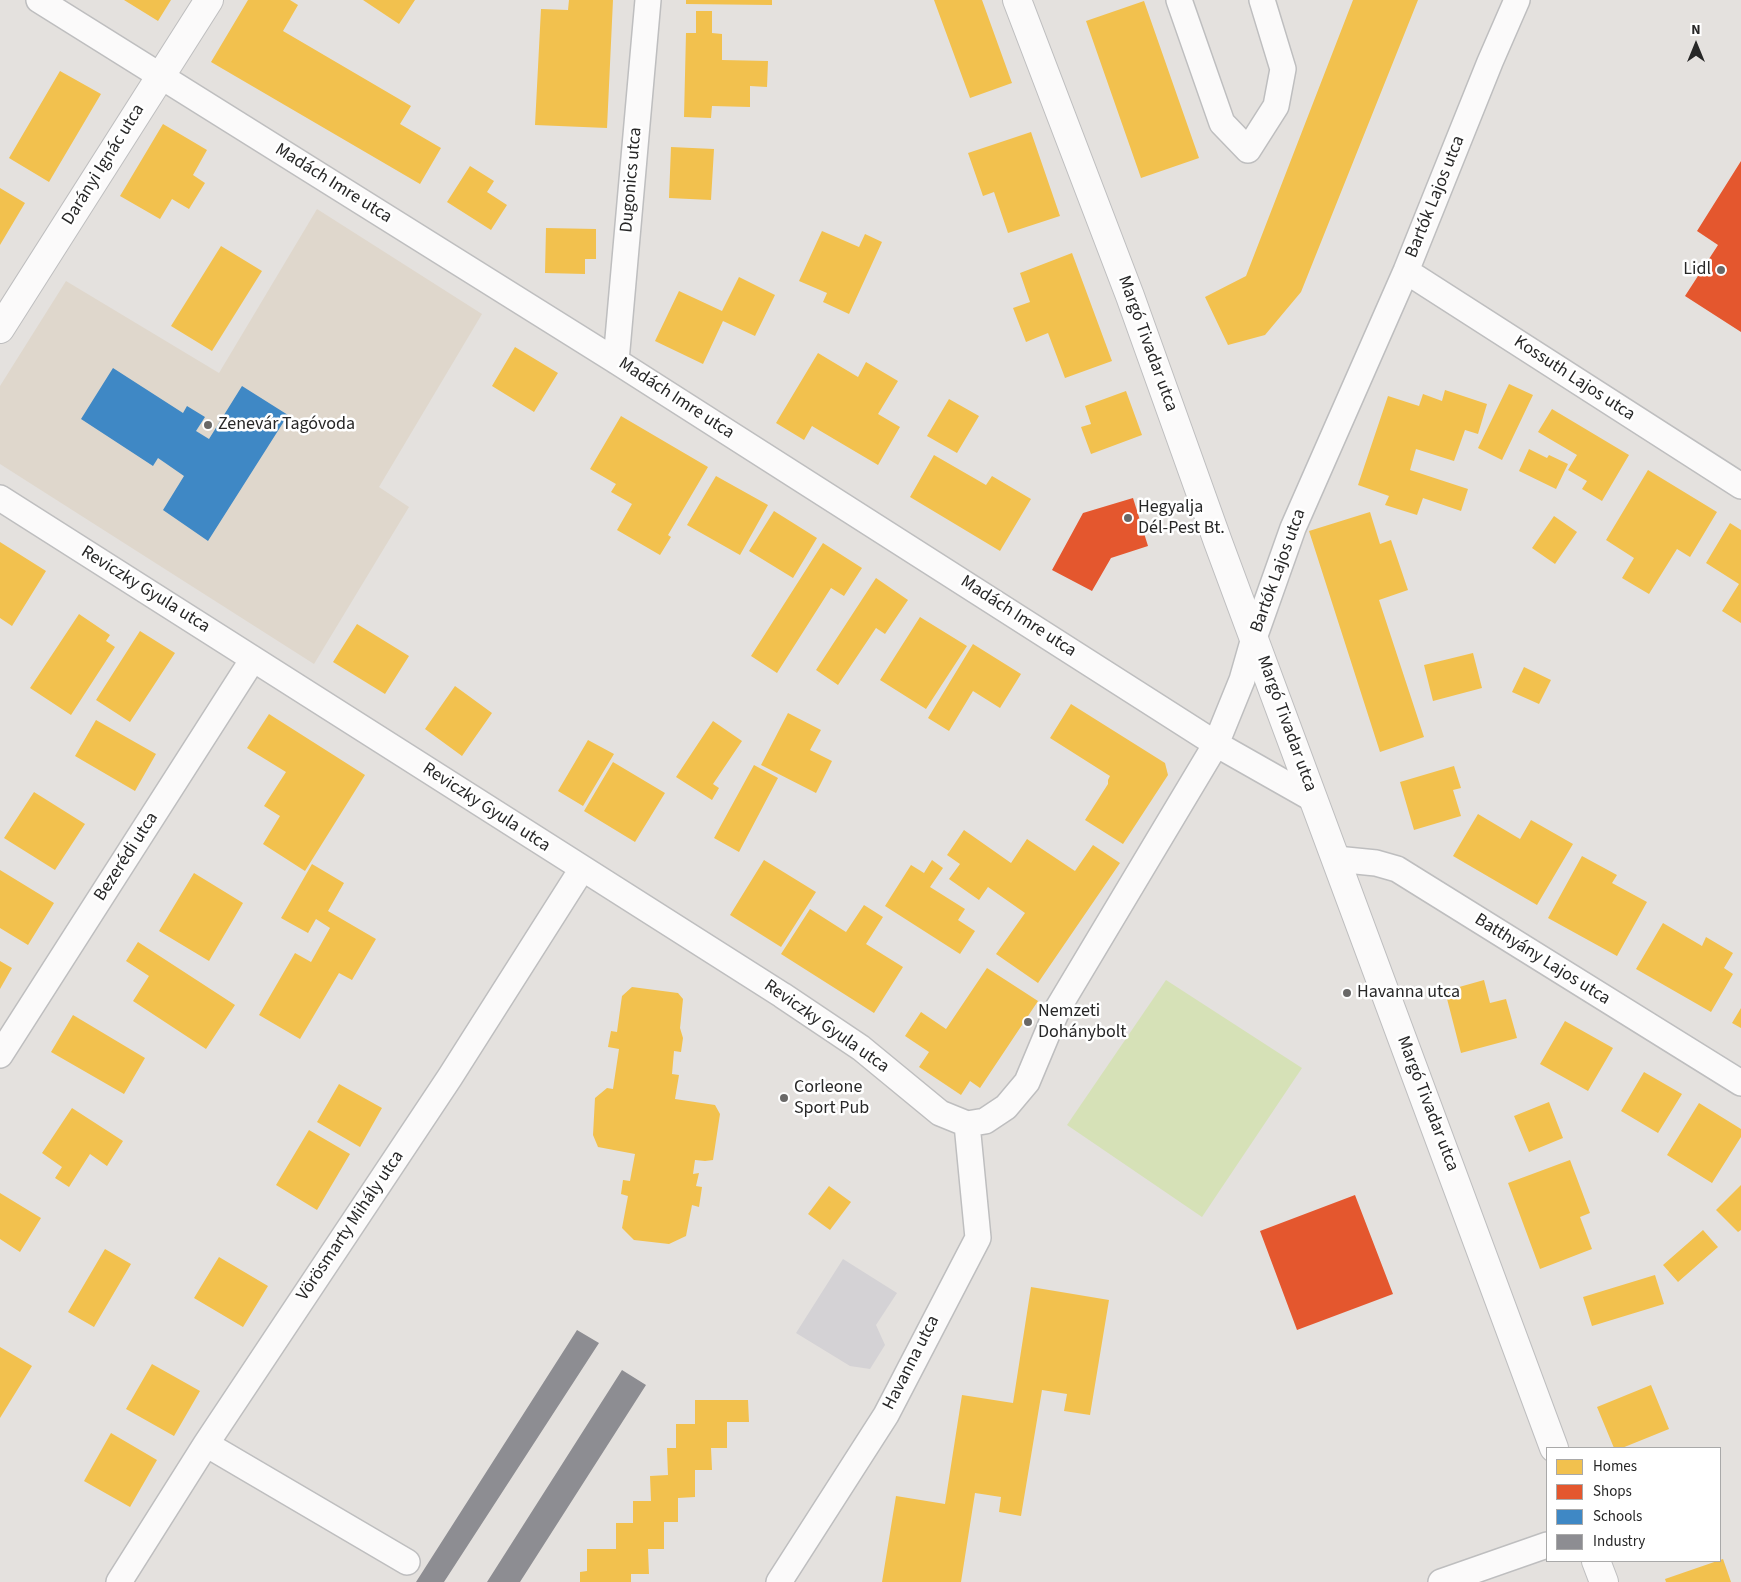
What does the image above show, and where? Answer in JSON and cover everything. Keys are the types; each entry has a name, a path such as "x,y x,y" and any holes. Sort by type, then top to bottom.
{"street":[{"name":"Madách Imre utca","path":"40,0 616,361 1216,744 1313,799"},
{"name":"Darányi Ignác utca","path":"0,329 209,0"},
{"name":"Dugonics utca","path":"616,361 648,0"},
{"name":"Margó Tivadar utca","path":"1017,0 1130,296 1218,542 1554,1447"},
{"path":"1180,0 1222,123 1248,150 1276,106 1284,69 1262,0"},
{"name":"Bartók Lajos utca","path":"967,1124 985,1121 1006,1107 1027,1082 1058,1008 1216,744 1242,680 1254,638 1293,528 1406,272 1490,62 1517,0"},
{"name":"Kossuth Lajos utca","path":"1406,272 1741,486"},
{"name":"Reviczky Gyula utca","path":"0,498 782,995 861,1048 940,1113 967,1124"},
{"name":"Bezerédi utca","path":"0,1055 254,659"},
{"name":"Batthyány Lajos utca","path":"1336,859 1376,863 1397,869 1741,1083"},
{"name":"Vörösmarty Mihály utca","path":"118,1582 206,1444 450,1077 582,869"},
{"name":"Havanna utca","path":"779,1582 886,1415 978,1238 967,1124"},
{"path":"206,1444 407,1562"},
{"path":"1442,1582 1546,1546"},
{"path":"1596,1562 1604,1582"}],"shaded area":[{"name":"Zenevár Tagóvoda","path":"317,209 482,314 379,487 409,507 314,664 0,464 0,386 66,281 219,373"},
{"path":"843,1259 897,1293 876,1325 885,1345 870,1369 850,1366 796,1333"}],"green space":[{"path":"1166,980 1302,1068 1202,1217 1067,1125"}],"building: Homes":[{"path":"124,0 171,0 158,21"},
{"path":"248,0 290,0 298,5 283,31 411,106 400,124 441,148 420,184 211,62"},
{"path":"363,0 415,0 399,24"},
{"path":"569,0 613,0 607,128 535,125 541,9 568,10"},
{"path":"686,0 772,0 772,5 686,4"},
{"path":"934,0 982,0 1012,83 970,98"},
{"path":"1353,0 1418,0 1301,292 1265,335 1228,345 1205,297 1246,276"},
{"path":"1144,1 1199,158 1141,178 1086,21"},
{"path":"696,11 712,11 712,33 722,34 722,60 768,61 767,87 750,86 750,107 712,106 711,118 684,117 686,33 696,33"},
{"path":"60,71 101,94 49,182 9,158"},
{"path":"163,124 207,150 193,175 205,183 189,209 172,199 160,219 120,196"},
{"path":"1031,132 1060,216 1008,233 994,192 983,196 968,153"},
{"path":"671,147 714,149 711,200 669,198"},
{"path":"470,166 494,181 487,192 507,205 491,230 447,202"},
{"path":"0,188 25,203 0,245"},
{"path":"546,228 596,229 596,259 585,259 585,274 545,273"},
{"path":"822,231 859,247 865,234 882,242 849,314 823,302 827,293 799,281"},
{"path":"221,246 262,271 212,351 171,326"},
{"path":"1072,253 1112,361 1065,378 1048,333 1026,342 1013,308 1030,302 1020,273"},
{"path":"739,277 775,295 755,336 723,321 703,364 655,341 679,291 722,311"},
{"path":"515,347 558,373 534,412 492,386"},
{"path":"818,353 858,377 866,362 898,381 878,414 900,427 878,465 812,426 804,440 776,423"},
{"path":"1509,384 1533,395 1502,460 1478,448"},
{"path":"1445,390 1487,404 1478,434 1465,430 1454,461 1416,449 1410,470 1468,489 1461,511 1423,498 1417,515 1385,505 1389,496 1358,485 1388,396 1419,406 1423,394 1442,401"},
{"path":"1126,391 1142,435 1091,454 1081,427 1091,424 1085,406"},
{"path":"949,399 979,416 957,453 927,436"},
{"path":"1552,409 1629,455 1602,501 1582,489 1587,481 1568,470 1577,455 1538,432"},
{"path":"621,416 708,467 668,535 671,537 660,555 617,530 632,504 611,492 616,484 590,469"},
{"path":"1529,449 1547,458 1549,455 1568,464 1556,489 1519,471"},
{"path":"934,455 986,485 992,476 1031,499 1000,551 910,497"},
{"path":"1648,470 1717,512 1690,557 1677,549 1649,594 1622,578 1634,558 1606,540"},
{"path":"716,476 768,505 740,555 687,525"},
{"path":"774,511 817,538 793,578 749,551"},
{"path":"1370,512 1380,544 1391,540 1408,590 1379,600 1424,737 1380,752 1309,531"},
{"path":"1554,516 1577,532 1555,564 1532,548"},
{"path":"1730,523 1741,530 1741,623 1722,611 1739,584 1706,563"},
{"path":"0,542 46,571 12,626 0,618"},
{"path":"823,543 862,568 844,596 831,588 777,673 751,656"},
{"path":"876,578 908,600 885,634 876,628 838,685 816,670"},
{"path":"79,614 110,635 106,641 115,647 71,715 30,688"},
{"path":"920,617 967,646 926,709 880,680"},
{"path":"357,624 409,656 385,694 333,662"},
{"path":"140,631 175,653 130,722 96,700"},
{"path":"973,644 1021,674 1000,708 973,691 949,731 928,718"},
{"path":"1473,653 1482,688 1433,701 1424,665"},
{"path":"1524,667 1551,680 1539,704 1512,692"},
{"path":"455,686 492,713 462,756 425,729"},
{"path":"1071,704 1165,763 1168,775 1123,844 1085,820 1108,784 1110,776 1050,738"},
{"path":"788,713 821,730 810,750 832,761 816,793 761,765"},
{"path":"269,714 365,775 305,871 263,844 280,816 264,806 286,772 247,748"},
{"path":"96,720 156,754 135,791 75,756"},
{"path":"713,721 742,741 713,784 719,788 712,800 676,777"},
{"path":"588,740 614,754 583,806 558,791"},
{"path":"613,762 665,793 635,842 584,811"},
{"path":"754,765 778,778 739,852 714,838"},
{"path":"1454,766 1461,788 1453,790 1461,816 1414,830 1400,782"},
{"path":"34,792 85,824 55,870 4,838"},
{"path":"1478,814 1520,839 1531,820 1573,844 1537,905 1453,856"},
{"path":"964,830 1011,863 1027,839 1075,871 1093,845 1120,863 1038,983 996,954 1025,913 988,887 979,900 949,879 960,864 947,855"},
{"path":"1582,856 1617,875 1612,883 1647,902 1617,956 1548,918"},
{"path":"764,860 816,892 781,947 730,915"},
{"path":"932,860 943,868 930,887 965,909 958,920 975,931 960,954 885,906 911,865 924,873"},
{"path":"312,864 344,883 328,911 376,939 352,980 339,973 300,1039 259,1015 295,953 311,962 330,928 316,919 308,933 281,918"},
{"path":"0,870 54,903 28,945 0,928"},
{"path":"194,873 243,903 209,961 159,931"},
{"path":"864,905 883,917 866,944 903,967 874,1013 781,954 810,909 846,932"},
{"path":"1663,923 1702,946 1706,937 1733,953 1724,968 1733,974 1711,1012 1636,969"},
{"path":"138,942 235,1005 206,1049 133,1001 149,976 126,961"},
{"path":"0,961 12,968 0,989"},
{"path":"987,968 1038,1001 980,1088 970,1081 961,1095 919,1067 929,1052 905,1036 921,1012 946,1029"},
{"path":"1484,980 1490,1003 1506,999 1517,1038 1461,1053 1445,991"},
{"path":"632,987 678,993 683,999 680,1028 683,1038 681,1052 674,1051 672,1074 679,1075 675,1099 715,1105 720,1114 713,1160 695,1160 693,1174 699,1173 696,1186 702,1187 699,1207 692,1205 686,1236 669,1244 634,1240 622,1228 628,1196 621,1194 623,1180 630,1181 635,1154 598,1147 593,1135 595,1098 607,1088 613,1089 619,1049 608,1047 611,1031 617,1032 622,996"},
{"path":"1741,1008 1741,1028 1732,1023"},
{"path":"73,1015 145,1058 124,1094 51,1052"},
{"path":"1565,1021 1613,1048 1588,1091 1540,1064"},
{"path":"1644,1072 1682,1094 1658,1133 1621,1111"},
{"path":"339,1084 382,1108 360,1147 317,1122"},
{"path":"1549,1102 1563,1138 1529,1152 1514,1116"},
{"path":"1699,1103 1741,1129 1741,1137 1712,1183 1667,1155"},
{"path":"72,1108 123,1141 107,1166 90,1154 69,1187 55,1178 62,1167 42,1153"},
{"path":"309,1130 350,1154 317,1210 276,1185"},
{"path":"1570,1160 1590,1213 1580,1217 1592,1249 1540,1269 1508,1183"},
{"path":"1741,1185 1741,1230 1738,1232 1716,1210"},
{"path":"829,1186 851,1202 830,1230 808,1214"},
{"path":"0,1193 41,1218 20,1252 0,1239"},
{"path":"1703,1230 1718,1247 1678,1282 1663,1265"},
{"path":"105,1249 131,1264 94,1327 68,1312"},
{"path":"219,1257 268,1286 243,1327 194,1298"},
{"path":"1655,1275 1664,1304 1592,1326 1583,1297"},
{"path":"1031,1287 1109,1300 1090,1415 1064,1411 1067,1394 1042,1390 1021,1516 999,1512 1001,1497 975,1493 961,1582 882,1582 896,1496 945,1504 962,1395 1013,1403"},
{"path":"0,1347 32,1366 0,1418"},
{"path":"152,1364 200,1391 174,1436 126,1409"},
{"path":"1651,1385 1669,1429 1624,1447 1614,1447 1597,1407"},
{"path":"695,1400 748,1400 749,1422 727,1422 727,1448 711,1448 712,1470 695,1470 695,1497 678,1498 678,1522 664,1522 664,1549 648,1549 649,1574 631,1574 631,1582 580,1582 580,1572 587,1571 587,1549 616,1549 616,1523 633,1523 633,1501 651,1501 650,1476 668,1475 667,1448 676,1448 676,1424 695,1424"},
{"path":"111,1433 157,1460 130,1507 84,1481"},
{"path":"1723,1559 1731,1582 1666,1582 1665,1579 1714,1562 1721,1562"}],"building: Shops":[{"name":"Lidl","path":"1741,161 1741,332 1685,296 1718,245 1697,231"},
{"path":"1133,498 1148,546 1111,558 1092,591 1052,570 1083,513"},
{"path":"1355,1195 1393,1294 1297,1330 1260,1231"}],"building: Schools":[{"path":"113,368 183,413 187,406 205,417 196,431 209,439 242,386 288,415 208,541 163,510 184,476 158,458 153,466 81,419"}],"building: Industry":[{"path":"577,1330 599,1343 444,1582 416,1582"},
{"path":"622,1370 646,1385 520,1582 487,1582"}],"place":[{"name":"Lidl","path":"1721,270"},
{"name":"Zenevár Tagóvoda","path":"208,425"},
{"name":"Hegyalja Dél-Pest Bt.","path":"1128,518"},
{"name":"Havanna utca","path":"1347,993"},
{"name":"Nemzeti Dohánybolt","path":"1028,1022"},
{"name":"Corleone Sport Pub","path":"784,1098"}]}
